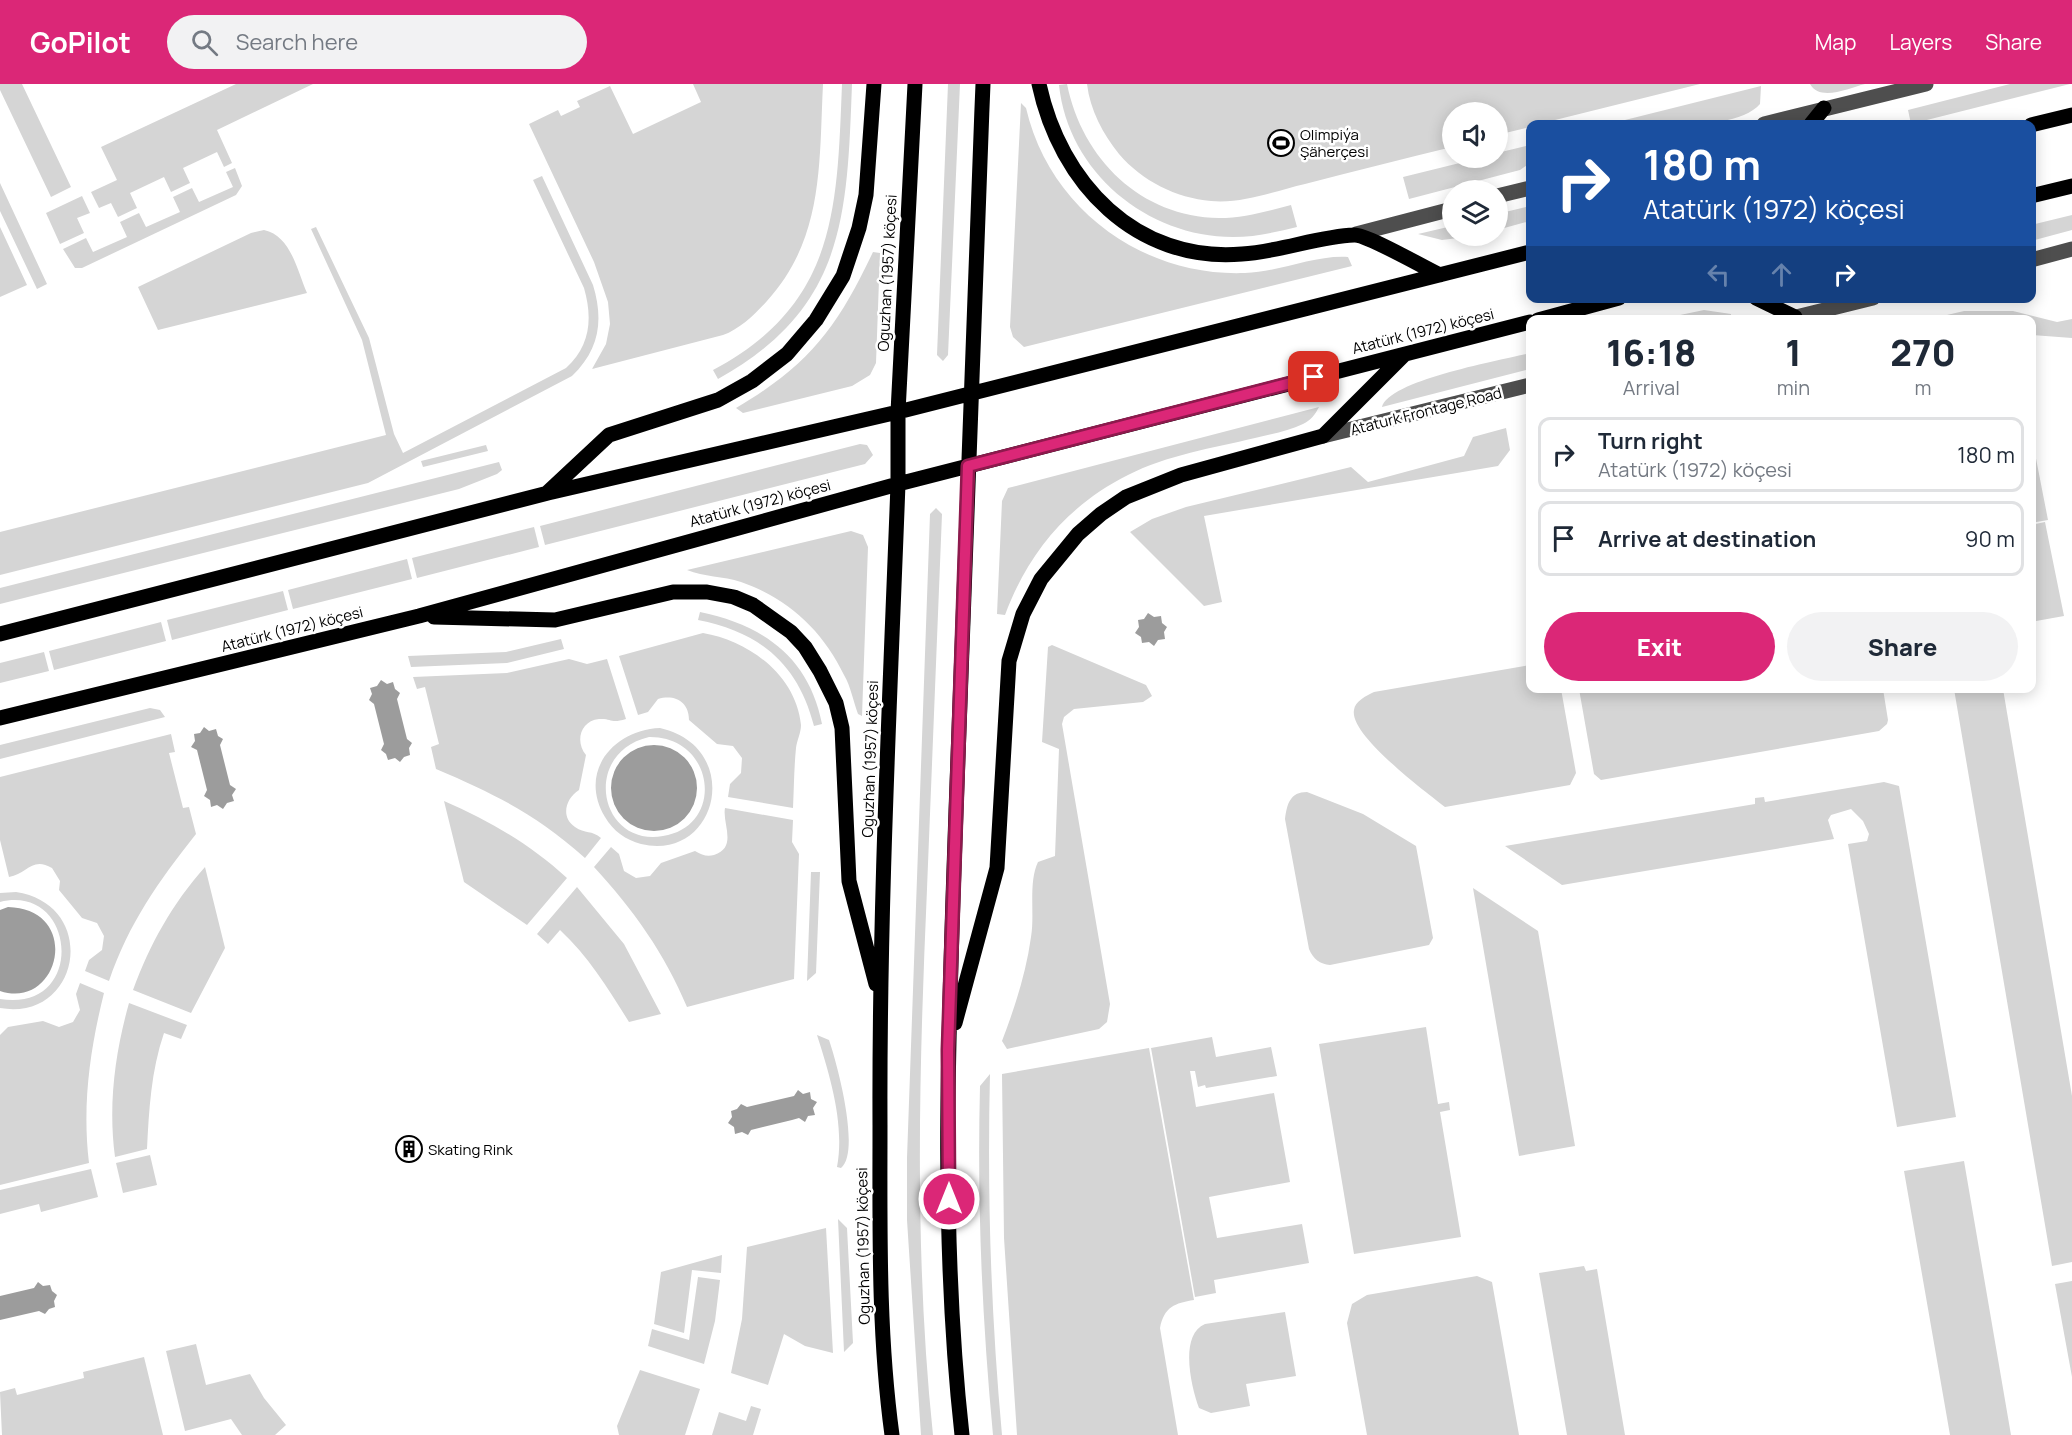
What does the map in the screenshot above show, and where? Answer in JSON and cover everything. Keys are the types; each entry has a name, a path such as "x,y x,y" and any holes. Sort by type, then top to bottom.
{"main road":[{"path":"548,493 609,435 718,400 752,381 787,354 816,320 843,276 859,228 866,195 874,84"},
{"name":"Oguzhan (1957) köçesi","path":"892,1435 884,1373 880,1223 879,999 898,484 898,412 915,84"},
{"path":"962,1435 956,1381 949,1246 948,1050 983,84"},
{"path":"1040,84 1055,135 1067,162 1082,184 1118,217 1147,235 1194,252 1215,255 1270,251 1356,234 1440,275"},
{"path":"1814,120 1824,108"},
{"path":"2036,124 2072,115"},
{"path":"2036,195 2072,186"},
{"path":"0,634 548,493 898,412 1526,253"},
{"path":"1556,315 1601,303"},
{"path":"1764,303 1785,315"},
{"name":"Atatürk (1972) köçesi","path":"0,718 419,616 898,484 1526,323"},
{"path":"948,1050 997,868 1009,661 1023,614 1041,579 1078,534 1126,497 1181,475 1323,436 1406,354"},
{"path":"419,616 555,620 673,592 707,592 734,597 753,605 791,632 805,647 820,671 836,703 842,728 849,881 879,999"}],"street":[{"path":"1779,120 1926,84"},
{"path":"1508,193 1526,189"},
{"path":"1356,234 1442,211"},
{"path":"2036,259 2072,249"},
{"path":"1802,315 1852,303"},
{"name":"Ataturk Frontage Road","path":"1323,436 1526,386"}],"shaded area":[{"path":"0,84 22,84 71,187 51,197 0,90"},
{"path":"236,84 313,84 217,130 232,163 224,167 217,152 183,168 190,183 171,192 164,177 130,193 137,208 118,217 111,203 99,208 91,192 117,180 101,147"},
{"path":"693,84 823,84 819,171 809,226 786,277 767,301 747,321 735,329 723,335 592,369 606,344 610,324 608,302 594,262 529,124 558,110 561,116 580,107 577,101 610,86 633,134 701,102"},
{"path":"842,84 852,84 850,131 841,216 831,254 815,289 792,321 760,351 718,379 713,370 754,344 785,315 807,283 822,249 832,212 837,172"},
{"path":"948,84 960,84 948,355 943,361 937,355"},
{"path":"1067,84 1086,136 1101,159 1119,179 1141,195 1164,207 1191,215 1219,218 1265,212 1291,205 1297,227 1241,237 1201,234 1171,225 1143,212 1117,194 1095,171 1078,145 1066,117 1059,85"},
{"name":"Olimpiýa Şäherçesi","path":"1087,84 1700,84 1555,120 1526,120 1526,128 1508,132 1508,102 1442,102 1442,150 1235,201 1211,201 1185,196 1149,180 1119,154 1098,121"},
{"path":"1810,84 1865,84 1828,93 1815,89"},
{"path":"2010,84 2070,84 1927,120 1910,120 1908,110"},
{"path":"1761,86 1760,104 1748,113 1731,119 1625,120"},
{"path":"1021,103 1026,108 1038,144 1055,177 1078,205 1106,230 1137,249 1171,263 1207,271 1258,272 1335,257 1348,257 1352,266 1024,347 1013,337 1010,327"},
{"path":"1526,146 1526,166 1520,170 1482,180 1442,180 1442,190 1409,199 1403,177 1442,167 1508,168 1508,150"},
{"path":"235,168 242,186 236,195 82,268 75,268 63,249 86,238 93,252 127,237 120,222 139,213 146,227 180,212 173,197 192,188 199,202 233,187 226,172"},
{"path":"542,176 593,285 598,311 597,334 593,345 588,356 572,376 368,483 0,575 0,532 386,435 362,340 311,229 316,227 369,338 394,434 403,453 566,368 574,360 585,341 589,321 587,299 584,288 533,180"},
{"path":"0,183 47,284 37,289 0,211"},
{"path":"82,196 90,213 77,218 84,233 60,244 46,213"},
{"path":"1526,207 1526,222 1508,227 1508,211"},
{"path":"2072,215 2072,230 2036,240 2036,224"},
{"path":"0,227 27,285 0,297"},
{"path":"1442,228 1442,240 1418,234"},
{"path":"264,230 273,233 287,247 307,293 158,330 138,287 251,233"},
{"path":"873,252 880,253 876,363 870,375 852,386 743,413 736,408 783,376 818,342 847,302"},
{"path":"1704,310 1731,314 1731,315 1680,315"},
{"path":"1964,311 2013,311 2029,315 1947,315"},
{"path":"2036,317 2057,322 2072,319 2072,338 2036,335"},
{"path":"1526,354 1526,370 1382,407 1389,397 1404,388 1448,372"},
{"path":"1319,407 1311,419 1298,426 1158,462 1106,487 1069,516 1053,533 1025,571 1005,615 997,614 1002,501 1008,488"},
{"path":"1506,428 1510,450 1498,466 1204,516 1222,602 1204,606 1130,532 1152,519 1186,507 1351,467 1368,482 1464,456 1473,437"},
{"path":"860,444 867,445 873,455 865,464 545,545 540,526"},
{"path":"486,445 488,451 423,467 421,461"},
{"path":"2036,459 2048,520 2036,522"},
{"path":"499,462 502,470 497,474 459,489 0,604 0,588"},
{"path":"936,508 942,514 920,1094 923,1299 933,1435 921,1435 907,1220 907,1158 930,514"},
{"path":"2045,522 2064,616 2036,621 2036,524"},
{"path":"534,527 539,547 417,578 412,558"},
{"path":"851,531 863,535 868,547 862,716 858,714 848,684 826,644 815,630 789,607 774,597 741,582 687,570"},
{"path":"407,559 412,579 293,609 288,590"},
{"path":"283,591 288,610 172,640 167,620"},
{"path":"700,612 744,626 763,635 780,648 806,680 816,700 822,724 814,726 798,685 787,668 773,654 758,642 740,633 698,620"},
{"path":"1148,613 1154,617 1161,616 1162,623 1167,627 1164,632 1165,639 1158,640 1154,646 1149,642 1142,643 1141,637 1135,633 1139,627 1138,620 1144,619"},
{"path":"161,622 166,641 54,670 49,651"},
{"path":"703,633 720,637 753,652 780,676 790,691 801,725 796,748 793,808 728,797 730,784 741,773 742,758 733,746 717,744 689,720 687,708 680,701 670,698 658,699 648,712 638,715 619,656"},
{"path":"561,639 564,649 507,663 411,667 408,656 506,652"},
{"path":"1052,645 1146,685 1152,696 1143,702 1074,709 1064,717 1062,724 1110,1004 1107,1022 1099,1029 1007,1049 1002,1041 1020,990 1031,937 1032,889 1035,870 1038,862 1055,856 1059,749 1042,742 1048,647"},
{"path":"44,652 49,671 0,683 0,663"},
{"path":"569,659 587,664 607,659 626,719 617,721 599,719 587,724 581,733 581,744 586,755 579,790 574,793 568,803 566,813 570,823 575,827 601,838 585,858 532,817 436,769 431,747 439,744 425,687 417,689 413,677 507,673"},
{"path":"1526,666 1526,693 1562,693 1576,773 1570,785 1445,807 1391,762 1363,734 1356,721 1354,710 1361,699 1374,692"},
{"path":"381,680 387,684 393,682 395,689 400,693 397,699 407,739 412,743 409,748 410,755 404,757 400,762 395,758 388,760 386,754 381,750 384,744 374,704 369,700 372,694 370,688 377,686"},
{"path":"1580,693 1884,693 1888,720 1879,731 1601,780 1594,774"},
{"path":"1955,693 2004,693 2072,1096 2072,1262 2052,1266"},
{"path":"150,708 160,710 165,717 0,759 0,745"},
{"path":"204,727 209,731 216,729 218,736 223,739 220,745 230,785 236,789 232,795 234,801 227,803 223,809 217,805 211,807 210,800 204,796 207,790 197,750 191,747 195,741 194,734 200,733"},
{"path":"660,728 686,739 703,757 711,778 711,800 703,820 689,836 668,845 641,844 625,837 608,822 598,800 596,784 598,770 605,756 628,736","holes":["649,737 671,741 688,751 699,765 704,782 704,800 697,816 683,829 663,836 641,836 624,827 613,814 606,797 607,778 614,761 627,746"]},
{"path":"171,734 175,752 169,753 183,808 189,807 196,834 169,869 135,922 109,981 85,971 89,960 102,950 104,936 97,923 82,918 59,890 60,881 52,868 39,864 34,865 9,877 0,840 0,777"},
{"path":"654,745 678,752 690,764 697,788 690,812 678,824 654,831 630,824 618,812 611,788 618,764 630,752"},
{"path":"1884,782 1899,786 1956,1117 1897,1127 1848,844 1867,841 1869,834 1863,821 1851,809 1831,815 1828,820 1834,839 1562,885 1505,846 1755,804 1755,798 1764,797 1765,802"},
{"path":"1307,792 1363,814 1416,846 1433,938 1429,945 1330,965 1320,962 1313,956 1309,949 1285,819 1290,800 1297,794"},
{"path":"444,801 509,834 539,854 567,878 527,925 464,882"},
{"path":"725,808 793,820 792,842 799,854 794,979 687,1007 669,969 647,933 594,867 611,847 619,854 624,871 636,878 650,876 661,863 695,851 704,855 714,855 725,847 727,841"},
{"path":"205,867 225,948 191,1013 133,990 163,925 182,895"},
{"path":"811,872 820,872 816,973 807,981"},
{"path":"577,887 624,944 661,1014 629,1022 589,963 560,930 548,944 537,934"},
{"path":"1473,888 1538,931 1575,1146 1519,1156"},
{"path":"16,892 43,901 60,918 69,938 70,960 63,981 48,998 27,1008 0,1008 0,999 28,998 48,987 59,969 62,949 57,928 45,911 26,901 0,902 0,893"},
{"path":"8,907 32,912 47,924 54,940 55,957 49,974 37,987 21,993 0,991 0,910"},
{"path":"80,983 104,993 95,1035 87,1098 89,1163 0,1185 0,1035 8,1027 43,1021 59,1027 73,1022 80,1010 76,994"},
{"path":"129,1003 187,1025 181,1039 164,1033 153,1076 147,1149 115,1157 112,1118 114,1079"},
{"path":"1426,1027 1438,1104 1449,1102 1450,1110 1440,1112 1461,1237 1354,1254 1319,1044"},
{"path":"817,1035 829,1040 846,1107 849,1144 847,1159 841,1168 837,1167 839,1134 835,1100"},
{"path":"1212,1037 1216,1057 1271,1047 1277,1076 1206,1088 1205,1085 1198,1087 1195,1071 1190,1071 1196,1107 1274,1093 1290,1182 1209,1197 1217,1238 1302,1224 1309,1263 1214,1280 1216,1293 1195,1297 1151,1048"},
{"path":"1149,1048 1194,1300 1171,1307 1164,1315 1160,1328 1178,1435 1017,1435 1004,1238 1002,1074"},
{"path":"990,1074 991,1255 1002,1435 993,1435 981,1261 980,1086"},
{"path":"798,1090 803,1094 810,1092 811,1099 817,1102 813,1108 815,1115 808,1116 805,1122 799,1118 751,1130 748,1135 742,1132 735,1134 734,1127 728,1123 732,1117 731,1111 737,1109 741,1104 747,1107 794,1096"},
{"path":"150,1155 157,1185 123,1193 116,1163"},
{"path":"1964,1161 2011,1435 1950,1435 1904,1171"},
{"path":"91,1169 98,1197 41,1212 39,1204 0,1214 0,1190"},
{"path":"838,1219 847,1228 853,1343 844,1352"},
{"path":"826,1228 833,1353 805,1346 784,1334 768,1385 731,1373 742,1319 747,1247"},
{"path":"722,1255 721,1273 692,1270 684,1333 654,1324 661,1272"},
{"path":"1584,1266 1586,1271 1597,1269 1625,1435 1567,1435 1539,1273"},
{"path":"1477,1276 1492,1282 1519,1435 1367,1435 1347,1323 1352,1304 1367,1295"},
{"path":"698,1277 720,1280 715,1321 704,1364 648,1346 652,1329 689,1340"},
{"path":"2072,1281 2072,1377 2055,1284"},
{"path":"38,1282 43,1286 50,1285 52,1291 57,1295 54,1301 55,1307 49,1309 45,1314 39,1311 0,1320 0,1296 34,1288"},
{"path":"1285,1312 1296,1376 1246,1384 1250,1406 1211,1413 1199,1408 1189,1362 1192,1339 1197,1330 1205,1324"},
{"path":"196,1344 206,1385 250,1374 264,1398 286,1425 275,1435 242,1435 231,1419 185,1431 166,1351"},
{"path":"144,1357 163,1435 2,1435 0,1392 15,1388 17,1395 84,1378 83,1372"},
{"path":"640,1370 700,1389 685,1435 619,1435 617,1426"},
{"path":"751,1406 761,1409 753,1435 712,1435 719,1412 746,1421"}],"place":[{"name":"Olimpiýa Şäherçesi","path":"1281,143"},
{"name":"Skating Rink","path":"409,1149"}],"route":[{"path":"949,1199 948,1050 968,466 1314,377"}]}
